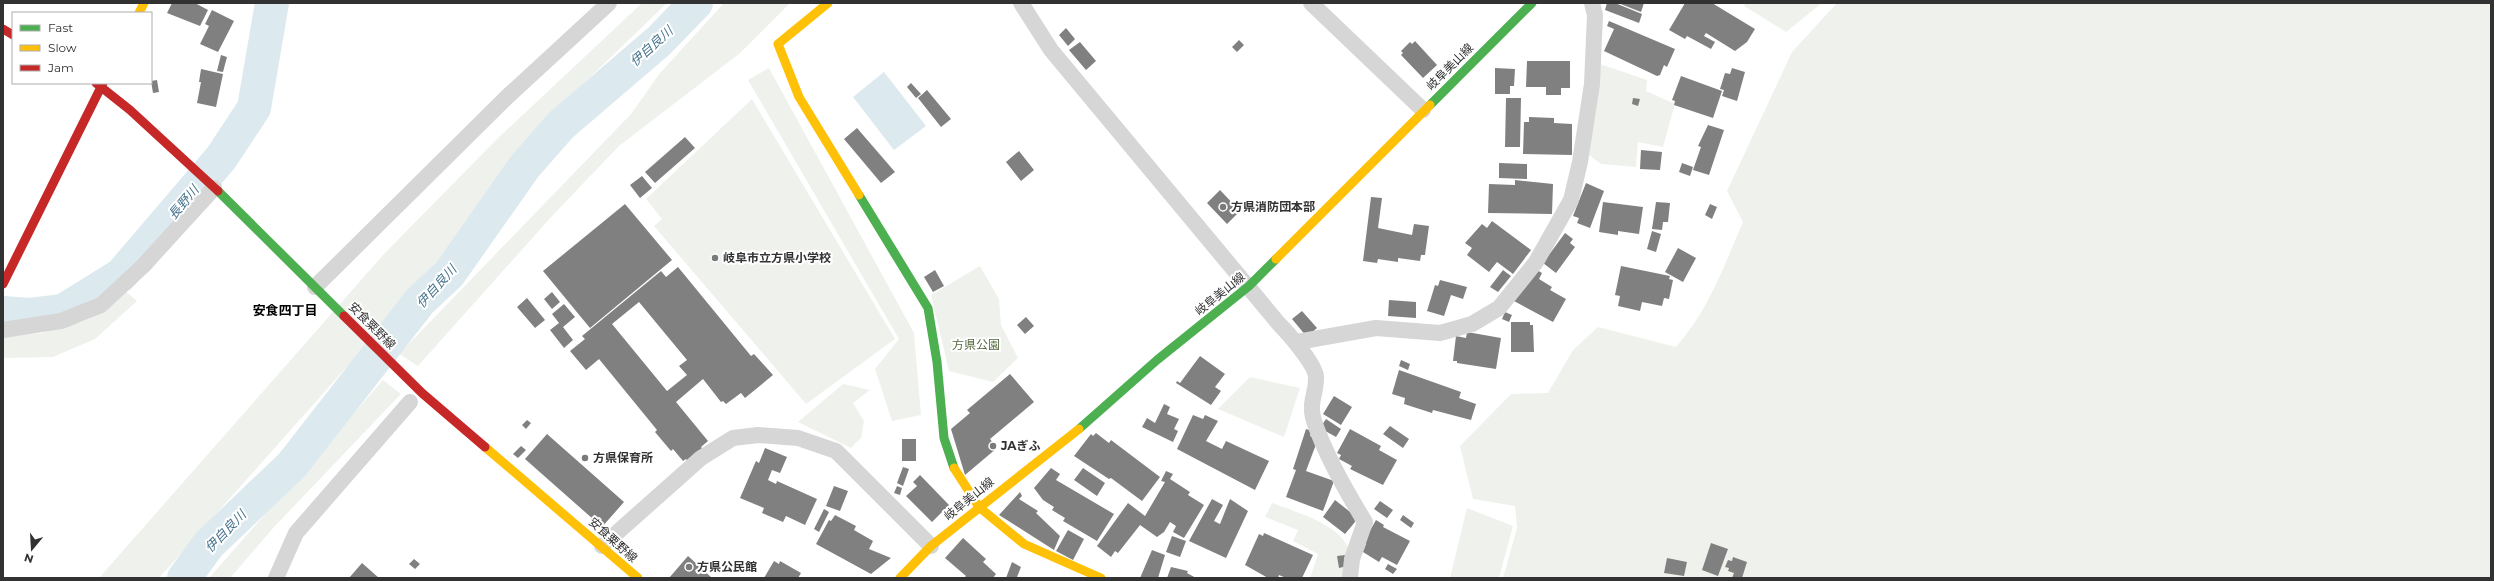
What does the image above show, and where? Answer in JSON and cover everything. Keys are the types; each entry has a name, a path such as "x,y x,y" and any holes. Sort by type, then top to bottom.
{"main road":[{"path":"140,12 144,3"},
{"path":"828,3 778,44 799,97 928,308 938,362 944,438 953,466 979,507 1024,544 1101,578"},
{"name":"岐阜美山線","path":"900,578 932,546 979,507 1069,438 1157,360 1249,286 1423,110 1532,3"},
{"path":"3,29 12,34"},
{"path":"3,284 100,84"},
{"name":"安食粟野線","path":"100,84 212,186 315,287 416,397 602,546 638,578"}],"street":[{"path":"315,287 508,96 609,3"},
{"path":"1021,3 1052,50 1296,342 1316,375 1310,408 1315,425 1341,483 1364,522 1352,559 1350,578"},
{"path":"1311,3 1423,110"},
{"path":"1296,342 1376,328 1440,333 1472,324 1499,308 1536,262 1571,200 1580,162 1592,84 1595,15 1592,3"},
{"path":"3,330 61,321 101,305 143,266 212,186"},
{"path":"276,578 296,533 416,397"},
{"path":"602,546 701,458 733,438 758,434 798,438 836,451 932,546"}],"green space":[{"path":"642,3 667,3 583,84 423,281 159,578 99,578 383,255 498,138"},
{"path":"724,3 790,3 739,54 619,146 553,215 418,366 399,354 631,114 660,73"},
{"path":"1745,3 1822,3 1786,32 1744,6"},
{"path":"1837,3 2491,3 2491,578 1503,578 1517,528 1515,506 1473,499 1460,446 1511,394 1548,393 1573,350 1598,327 1676,347 1688,333 1698,318 1722,272 1743,222 1727,191 1792,52"},
{"path":"1600,64 1647,80 1646,91 1675,104 1663,147 1638,142 1636,167 1601,164 1589,155"},
{"path":"769,68 914,333 921,415 892,421 875,369 899,339 748,80"},
{"path":"752,99 895,339 806,404 654,226 662,219 646,199"},
{"name":"方県公園","path":"980,266 999,299 1001,325 1018,358 993,382 949,371 931,295"},
{"path":"124,290 137,301 95,339 53,357 3,358 3,337 42,333 89,319"},
{"path":"1250,377 1300,388 1284,437 1218,409"},
{"path":"383,380 401,394 275,526 230,578 209,578"},
{"path":"843,384 870,390 853,403 864,421 861,438 851,448 798,422"},
{"path":"1272,503 1312,518 1339,535 1345,542 1351,554 1353,578 1310,578 1318,554 1293,541 1298,530 1265,517"},
{"path":"1467,508 1513,526 1499,578 1450,578"}],"shaded area":[{"path":"884,72 926,126 894,150 853,97"}],"building":[{"path":"172,3 195,3 208,10 200,26 167,13"},
{"path":"1607,3 1615,3 1642,14 1639,23 1605,10"},
{"path":"1618,3 1644,3 1641,12"},
{"path":"1685,3 1712,3 1755,29 1747,42 1735,51 1706,33 1704,36 1715,42 1711,49 1687,36 1685,39 1669,30"},
{"path":"212,10 234,21 218,52 200,44 209,26 205,24"},
{"path":"1609,21 1675,49 1667,67 1664,65 1660,75 1657,76 1604,51 1614,29 1607,26"},
{"path":"1066,28 1075,39 1068,46 1059,35"},
{"path":"1239,40 1244,45 1237,52 1232,47"},
{"path":"1415,41 1437,65 1423,78 1401,55 1403,53 1401,51 1410,42 1412,44"},
{"path":"1080,42 1096,61 1086,70 1069,50"},
{"path":"221,55 227,57 223,72 217,71"},
{"path":"1527,61 1570,61 1570,88 1561,88 1561,95 1546,95 1546,87 1526,87"},
{"path":"1495,68 1515,69 1514,86 1510,86 1510,94 1495,94"},
{"path":"1732,68 1745,72 1737,101 1722,96 1724,90 1720,89 1725,73 1730,74"},
{"path":"201,69 223,74 216,107 197,103 201,82 199,82"},
{"path":"1681,76 1722,91 1713,118 1674,105 1675,101 1672,100"},
{"path":"157,80 159,92 153,93 152,81"},
{"path":"911,83 921,94 916,98 907,87"},
{"path":"927,90 951,119 941,127 918,98"},
{"path":"1506,98 1521,98 1520,147 1505,147"},
{"path":"1633,98 1640,99 1638,106 1632,104"},
{"path":"1529,117 1554,118 1554,123 1572,124 1572,155 1523,154 1524,122 1529,122"},
{"path":"1708,125 1724,130 1709,175 1693,170 1701,147 1698,146"},
{"path":"857,128 895,172 881,183 844,139"},
{"path":"685,137 695,148 655,183 645,172"},
{"path":"1641,150 1662,152 1660,170 1640,169"},
{"path":"1019,151 1034,170 1021,181 1006,162"},
{"path":"1499,163 1527,164 1527,179 1499,178"},
{"path":"1682,163 1693,167 1690,176 1679,172"},
{"path":"642,176 652,188 640,198 630,185"},
{"path":"1515,180 1553,184 1552,214 1488,213 1489,184 1515,185"},
{"path":"1586,183 1604,191 1590,228 1577,223 1579,218 1573,216"},
{"name":"方県消防団本部","path":"1220,190 1240,211 1227,224 1207,203"},
{"path":"1371,197 1382,198 1378,228 1412,235 1414,224 1429,226 1425,255 1421,255 1420,261 1398,258 1398,262 1378,259 1377,263 1363,261"},
{"path":"1603,202 1643,207 1639,234 1618,231 1618,235 1599,232"},
{"path":"1656,202 1670,203 1668,222 1663,222 1662,230 1652,229"},
{"path":"625,204 672,260 590,328 543,271"},
{"path":"1710,204 1717,207 1712,219 1705,215"},
{"path":"1492,221 1531,250 1513,274 1497,262 1489,272 1467,255 1472,248 1465,243 1482,224 1487,228"},
{"path":"1652,231 1661,234 1656,252 1647,249"},
{"path":"1565,233 1573,239 1570,243 1575,247 1556,273 1543,263"},
{"path":"1678,248 1696,258 1683,282 1665,272"},
{"path":"1621,266 1670,276 1669,279 1673,280 1669,299 1664,298 1662,306 1642,302 1640,311 1618,306 1620,296 1615,295"},
{"path":"678,267 751,356 754,354 773,375 745,398 741,393 726,404 723,401 721,402 703,379 676,402 708,441 701,447 705,452 690,464 686,459 683,461 673,449 671,451 655,432 657,430 599,359 586,370 570,351 585,339 582,336 661,271 666,277","holes":["639,302 687,360 679,366 687,375 667,391 612,324"]},
{"path":"935,270 944,286 933,292 924,277"},
{"path":"1503,270 1511,276 1498,292 1490,287"},
{"path":"1537,270 1542,273 1539,279 1552,287 1550,290 1566,299 1553,322 1514,301"},
{"path":"1440,280 1467,287 1463,299 1451,295 1444,316 1427,311 1435,285 1438,286"},
{"path":"552,292 560,302 552,309 544,299"},
{"path":"527,298 545,320 535,328 517,307"},
{"path":"1389,300 1416,302 1416,318 1388,316"},
{"path":"564,304 575,317 563,327 573,340 564,348 550,330 559,323 552,314"},
{"path":"1302,311 1317,328 1307,337 1292,319"},
{"path":"1505,312 1512,315 1509,322 1502,319"},
{"path":"1026,317 1034,326 1025,334 1017,325"},
{"path":"1511,322 1530,322 1530,325 1533,325 1534,352 1511,352"},
{"path":"1467,332 1501,338 1496,369 1457,363 1457,361 1453,361 1456,336 1466,338"},
{"path":"1200,356 1225,374 1215,387 1221,391 1211,405 1176,383 1177,381 1180,383"},
{"path":"1401,360 1410,364 1408,370 1399,366"},
{"path":"1399,370 1461,392 1459,398 1476,404 1471,420 1433,410 1432,413 1404,404 1405,398 1392,394"},
{"path":"1010,374 1034,402 990,439 997,448 965,475 951,429 970,413 967,410"},
{"path":"1334,396 1352,407 1341,425 1323,414"},
{"path":"1164,404 1170,407 1167,414 1179,419 1174,429 1178,431 1173,442 1142,427 1147,418 1155,423"},
{"path":"1193,415 1203,419 1205,415 1218,421 1206,441 1222,449 1226,441 1269,461 1255,490 1177,449"},
{"path":"1326,419 1341,429 1336,437 1320,428"},
{"path":"527,420 531,423 526,429 522,425"},
{"path":"1390,426 1409,439 1403,448 1383,434"},
{"path":"1306,429 1312,431 1310,436 1318,439 1306,471 1334,481 1323,511 1286,497 1296,470 1293,469"},
{"path":"1350,429 1381,446 1379,450 1397,460 1383,485 1350,469 1352,466 1339,459 1341,455 1337,453"},
{"path":"1096,433 1109,443 1111,440 1160,477 1142,501 1111,478 1109,479 1074,456 1091,434 1093,436"},
{"name":"方県保育所","path":"547,434 624,502 602,527 525,459"},
{"path":"902,439 916,439 916,461 902,461"},
{"path":"521,446 526,450 518,458 513,454"},
{"path":"765,448 787,457 780,473 772,470 768,480 776,484 777,481 817,499 805,525 786,516 783,522 762,513 764,508 740,498 756,461 759,463"},
{"path":"903,467 909,469 903,486 897,483"},
{"path":"1051,468 1060,474 1056,480 1114,514 1097,541 1063,521 1065,518 1052,510 1054,507 1043,500 1034,488"},
{"path":"1083,468 1105,483 1097,496 1074,480"},
{"path":"1166,471 1173,474 1170,479 1190,492 1188,495 1204,505 1184,538 1173,532 1176,526 1170,522 1164,532 1157,537 1140,525 1118,553 1115,551 1111,557 1097,546 1128,503 1145,516 1165,482 1161,481"},
{"path":"920,475 949,505 932,522 906,496 917,486 913,482"},
{"path":"834,486 848,491 840,511 826,506"},
{"path":"897,486 902,488 900,495 894,493"},
{"path":"1020,492 1022,496 1019,499 1038,511 1036,513 1060,536 1054,550 999,515"},
{"path":"1212,499 1223,505 1214,521 1220,524 1230,499 1248,511 1226,558 1189,541"},
{"path":"1335,500 1354,515 1355,522 1345,534 1323,517"},
{"path":"1380,501 1393,510 1387,518 1374,509"},
{"path":"824,509 829,512 819,532 814,529"},
{"path":"835,515 856,526 854,530 873,541 869,549 891,558 871,574 816,544 829,520 831,521"},
{"path":"1403,515 1414,523 1411,528 1400,520"},
{"path":"1376,520 1384,525 1383,527 1410,541 1397,565 1382,557 1379,562 1363,552 1366,544 1363,543"},
{"path":"1068,530 1084,539 1073,560 1056,551"},
{"path":"1264,533 1313,555 1302,578 1286,578 1279,575 1278,578 1268,578 1245,565 1259,534 1263,536"},
{"path":"1172,536 1186,541 1180,557 1166,552"},
{"path":"963,538 986,559 983,562 996,574 993,578 964,578 966,576 945,558"},
{"path":"1711,543 1728,549 1718,576 1702,570"},
{"path":"1152,550 1165,555 1158,578 1140,578"},
{"path":"1345,555 1347,566 1339,568 1337,556"},
{"name":"方県公民館","path":"688,556 712,578 669,578"},
{"path":"1733,557 1747,562 1742,578 1732,578 1734,573 1728,571 1729,568 1725,567 1728,560 1732,561"},
{"path":"1667,558 1687,562 1684,576 1664,573"},
{"path":"414,559 420,564 415,569 409,564"},
{"path":"774,561 779,564 780,561 801,573 798,578 764,578"},
{"path":"1012,562 1021,567 1017,577 1020,578 1006,578"},
{"path":"362,563 379,578 349,578"},
{"path":"1388,564 1397,569 1393,574 1385,569"},
{"path":"1171,567 1188,571 1187,573 1196,578 1167,578"}],"waterway":[{"name":"長野川","path":"3,313 30,315 63,311 121,275 221,158 254,108 272,3"},
{"name":"伊自良川","path":"184,578 209,544 292,465 420,301 449,274 525,166 561,125 659,41 696,3"}],"traffic: fast":[{"path":"1430,105 1532,3"},
{"path":"218,191 344,316"},
{"path":"859,195 928,308 937,362 944,438 954,468"},
{"path":"1079,429 1157,360 1249,286 1276,259"}],"traffic: slow":[{"path":"140,12 144,3"},
{"path":"828,3 778,44 799,97 859,195"},
{"path":"1276,259 1430,105"},
{"path":"900,578 931,546 1079,429"},
{"path":"485,447 638,578"},
{"path":"954,468 979,507 1024,544 1101,578"}],"traffic: jam":[{"path":"3,29 12,34"},
{"path":"97,84 130,110 218,191"},
{"path":"3,284 103,84"},
{"path":"344,316 422,393 485,447"}],"place":[{"name":"方県消防団本部","path":"1223,207"},
{"name":"岐阜市立方県小学校","path":"715,258"},
{"name":"JAぎふ","path":"993,446"},
{"name":"方県保育所","path":"585,458"},
{"name":"方県公民館","path":"689,567"}],"district":[{"name":"安食四丁目","path":"285,310"}]}
